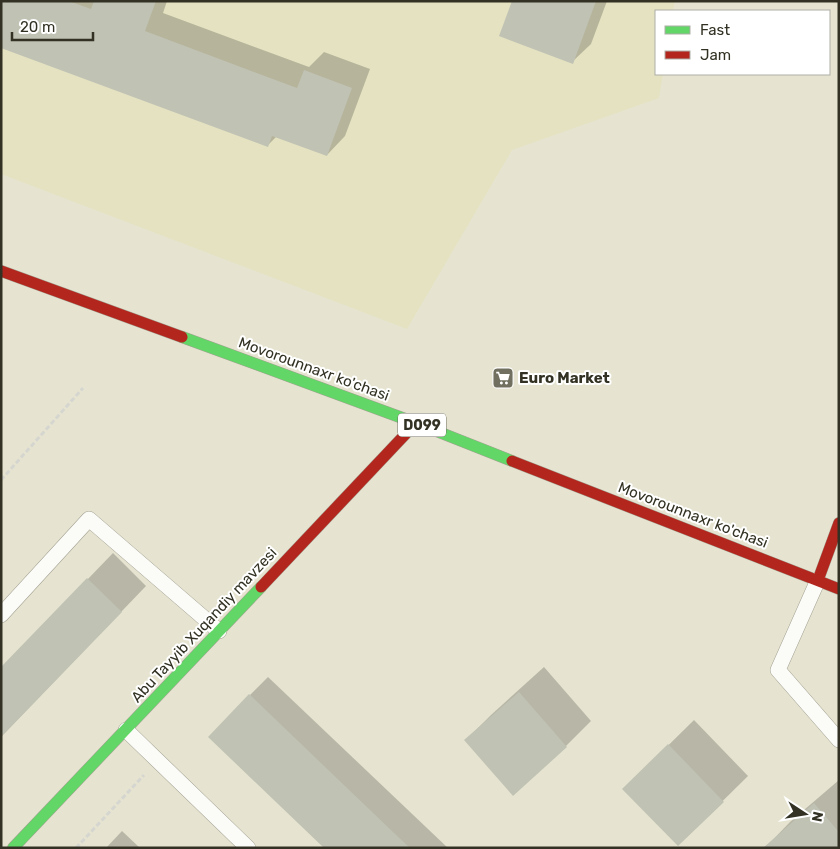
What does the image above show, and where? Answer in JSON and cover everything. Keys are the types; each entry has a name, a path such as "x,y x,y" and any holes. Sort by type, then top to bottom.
{"main road":[{"name":"Movorounnaxr ko'chasi","path":"1,271 416,422 839,589"},
{"name":"Abu Tayyib Xuqandiy mavzesi","path":"13,848 416,422"},
{"path":"818,580 839,523"}],"lane":[{"path":"1,615 89,520 219,631"},
{"path":"818,580 778,670 839,740"},
{"path":"126,730 248,848"}],"path":[{"path":"1,480 83,388"},
{"path":"76,848 158,761"}],"shaded area":[{"path":"1,1 675,1 673,10 655,10 655,75 663,75 659,98 512,150 407,329 1,174"}],"building":[{"path":"1,1 69,1 91,9 94,1 156,1 145,31 297,88 304,70 352,88 327,156 272,136 268,147 1,48"},
{"path":"512,1 596,1 573,64 499,36"},
{"path":"87,578 122,612 1,737 1,667"},
{"path":"519,692 567,747 513,796 464,740"},
{"path":"249,694 410,848 324,848 208,737"},
{"path":"668,744 724,802 678,846 622,789"},
{"path":"814,803 839,832 839,848 763,848"}],"traffic: fast":[{"path":"182,337 416,423 512,461"},
{"path":"13,848 261,587"}],"traffic: jam":[{"path":"1,271 182,337"},
{"path":"261,587 416,423"},
{"path":"512,461 839,589"},
{"path":"818,580 839,523"}],"place":[{"name":"Euro Market","path":"503,378"}]}
